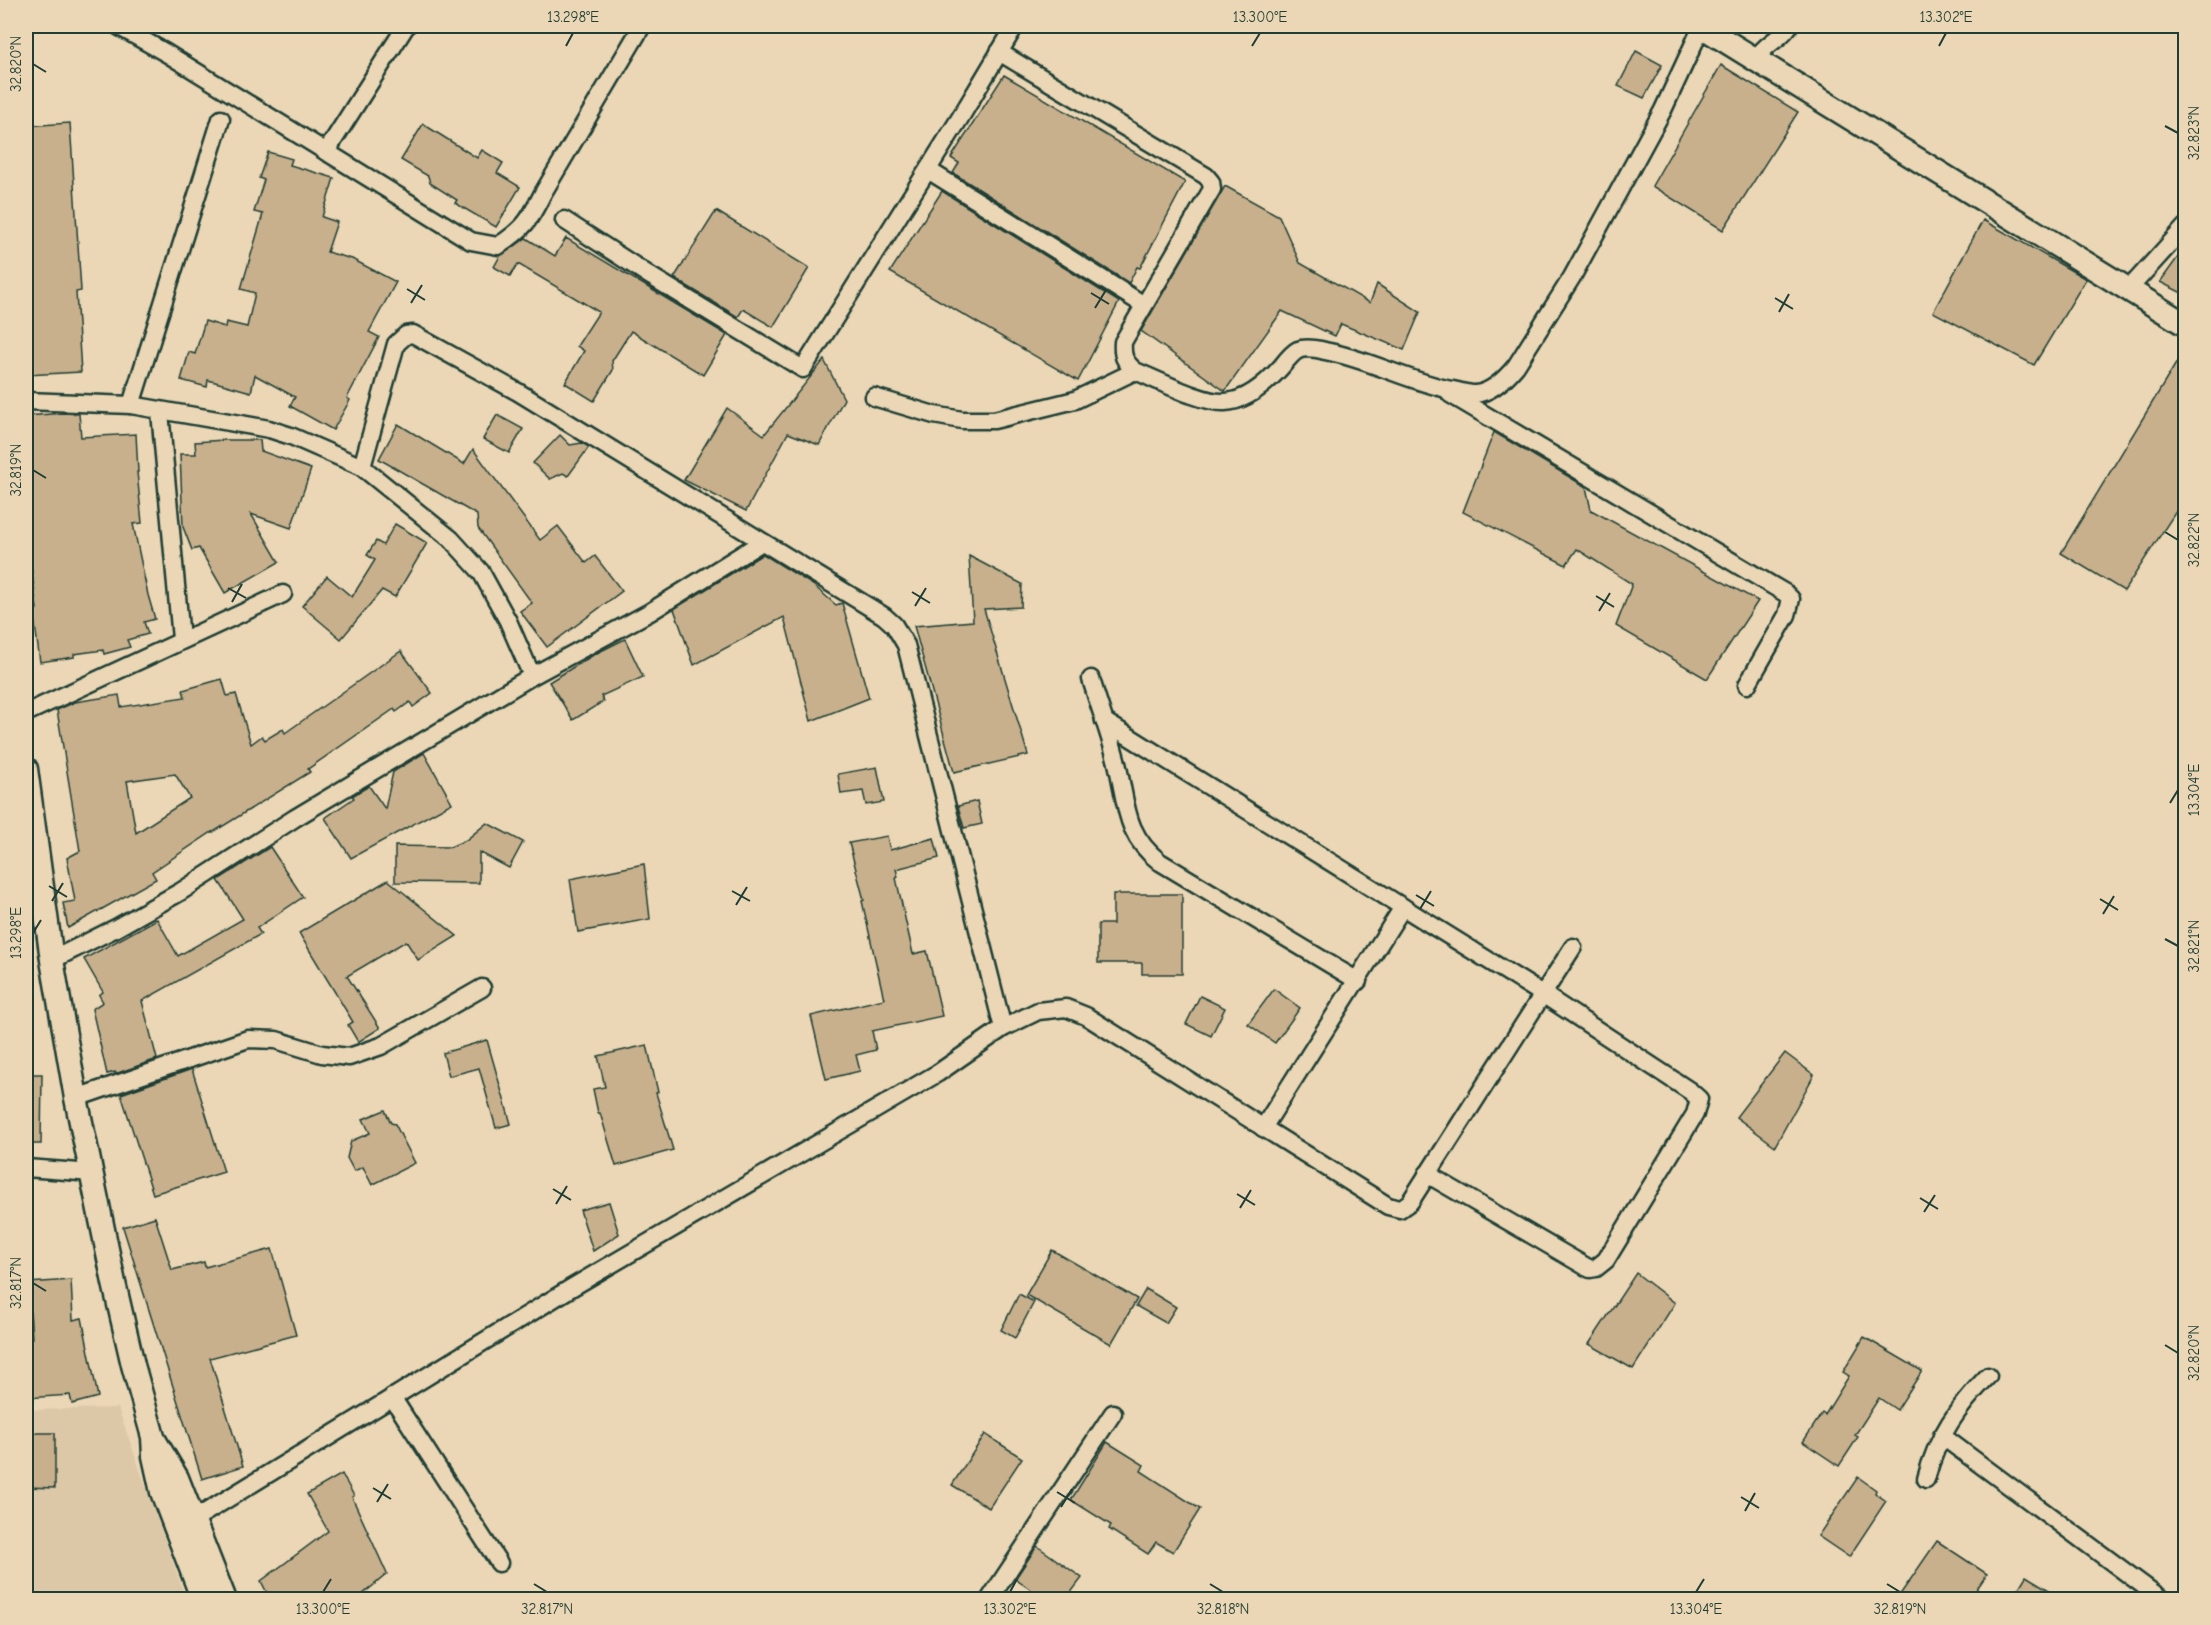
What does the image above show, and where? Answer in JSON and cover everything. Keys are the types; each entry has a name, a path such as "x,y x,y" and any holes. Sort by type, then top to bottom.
{"main road":[{"path":"1701,26 2127,291 2186,325"},
{"path":"26,769 52,960 76,1098 128,1345 153,1437 177,1478 225,1599"},
{"path":"153,1437 153,1456 162,1492 203,1599"}],"street":[{"path":"118,26 471,241 498,246 530,220 543,193 642,26"},
{"path":"326,152 406,26"},
{"path":"564,220 652,277 803,369 1015,26"},
{"path":"999,52 1206,176 1211,182 1212,189 1123,342 1122,356 1135,371 1206,399 1224,403 1243,398 1269,381 1292,355 1305,348 1351,358 1439,387 1475,394 1495,386 1516,366 1572,277 1664,110 1701,26"},
{"path":"1756,59 1764,46 1781,36 1789,26"},
{"path":"131,405 220,119"},
{"path":"927,170 1144,305"},
{"path":"2127,291 2186,226"},
{"path":"362,467 396,344 406,335 413,334 518,392 884,616 894,625 906,645 1003,1028"},
{"path":"874,397 934,415 962,420 994,420 1075,400 1135,371"},
{"path":"1439,387 1791,599 1787,615 1747,685"},
{"path":"26,400 131,405 160,412 269,429 291,436 362,467 451,539 481,572 508,621 532,676"},
{"path":"160,412 181,639"},
{"path":"52,960 180,892 295,818 532,676 650,612 762,542"},
{"path":"26,713 181,639 283,594"},
{"path":"1091,679 1116,759 1132,828 1146,851 1160,862 1358,981"},
{"path":"1104,721 1544,995 1690,1091 1698,1099 1695,1114 1606,1260 1596,1268 1590,1269 1427,1174"},
{"path":"1263,1128 1403,907"},
{"path":"193,1520 571,1288 938,1072 1003,1028 1038,1011 1066,1008 1086,1016 1388,1206 1400,1209 1410,1202 1573,947"},
{"path":"76,1098 248,1039 276,1040 322,1054 349,1057 381,1046 482,988"},
{"path":"26,1168 93,1173"},
{"path":"1926,1479 1942,1436 1964,1401 1988,1376"},
{"path":"392,1397 499,1563"},
{"path":"988,1599 1113,1413"},
{"path":"1942,1436 2163,1599"}],"shaded area":[{"path":"118,1408 186,1599 26,1599 26,1410"}],"building":[{"path":"1636,51 1662,65 1644,98 1618,86"},
{"path":"1721,65 1798,112 1723,230 1652,186"},
{"path":"1004,75 1185,182 1140,268 1137,267 1129,283 953,173 959,163 951,158"},
{"path":"70,123 81,291 76,292 81,372 26,375 26,126"},
{"path":"423,124 477,158 482,150 503,163 497,173 520,187 496,227 455,203 457,200 430,183 428,176 401,160"},
{"path":"268,152 292,159 290,165 334,178 322,217 337,222 327,252 352,259 396,282 369,332 379,337 347,398 350,400 333,430 290,406 295,397 255,375 251,392 208,380 207,387 181,380 189,352 195,354 205,321 225,327 226,322 247,327 255,293 241,289 263,214 254,212 264,180 259,178"},
{"path":"1225,186 1279,216 1300,263 1370,303 1377,284 1420,312 1404,350 1341,324 1335,336 1282,311 1225,391 1141,331"},
{"path":"942,191 1119,302 1078,381 890,272"},
{"path":"716,211 809,268 773,327 743,309 738,317 674,278"},
{"path":"1983,220 2086,279 2034,365 1933,312"},
{"path":"526,238 555,256 566,238 727,335 703,375 631,331 612,361 613,370 594,401 565,383 584,351 577,346 599,312 518,264 510,276 494,267 500,256"},
{"path":"2186,246 2186,295 2160,282"},
{"path":"2186,347 2186,496 2124,591 2061,553"},
{"path":"824,360 844,399 819,445 788,433 746,511 684,480 727,408 764,435"},
{"path":"79,414 81,437 136,434 142,523 133,524 155,619 144,622 148,634 127,640 130,647 104,654 103,650 40,662 33,610 37,609 28,544 26,544 26,416"},
{"path":"497,415 523,429 509,453 483,439"},
{"path":"398,424 464,464 473,449 540,540 558,526 586,563 595,556 622,591 547,647 520,611 532,603 478,528 477,515 379,459"},
{"path":"1494,432 1586,487 1591,510 1758,601 1707,679 1616,626 1632,584 1577,549 1566,565 1463,512"},
{"path":"560,435 570,445 582,443 589,447 568,476 563,473 550,479 533,463"},
{"path":"260,440 261,451 311,469 291,528 251,514 279,562 225,593 199,548 192,550 183,527 180,454 196,454 195,442"},
{"path":"395,524 427,543 395,597 382,590 341,639 302,606 327,576 352,597 375,560 367,555 376,541 383,545"},
{"path":"763,554 813,585 836,605 842,603 869,698 811,721 784,617 694,665 674,609"},
{"path":"969,556 1022,584 1021,607 984,609 1028,755 954,772 914,626 973,621"},
{"path":"625,639 643,677 601,696 604,701 573,720 549,682"},
{"path":"401,651 432,693 413,707 410,702 396,712 394,709 308,769 310,772 152,872 156,879 68,928 63,903 75,901 67,858 80,851 57,710 75,702 119,695 121,707 185,697 183,690 222,679 227,696 236,694 251,744 262,736 265,740 283,729 285,733","holes":["175,774 190,798 136,833 127,781"]},
{"path":"424,753 452,803 351,858 325,818 354,798 352,796 369,786 385,809 393,772"},
{"path":"877,767 884,802 866,805 863,791 841,794 838,774"},
{"path":"977,801 982,824 964,828 958,806"},
{"path":"487,823 523,842 509,868 479,852 479,883 395,882 395,846 450,847 466,840"},
{"path":"887,836 890,850 934,838 939,858 896,869 898,877 896,878 913,954 927,951 942,1016 872,1031 876,1050 856,1055 860,1071 826,1079 811,1016 884,999 862,901 864,900 849,843"},
{"path":"270,847 303,897 257,928 261,934 142,1001 157,1059 115,1074 115,1072 107,1074 92,1009 103,1002 99,995 103,992 84,959 157,919 178,956 243,919 218,880"},
{"path":"644,864 650,919 578,932 570,879"},
{"path":"388,880 457,936 418,960 406,941 347,976 380,1028 358,1042 348,1025 353,1022 299,933"},
{"path":"1113,894 1182,894 1182,974 1142,974 1142,963 1098,963 1098,924 1113,924"},
{"path":"1274,989 1300,1008 1275,1043 1248,1024"},
{"path":"1200,996 1225,1008 1211,1036 1186,1024"},
{"path":"487,1040 511,1124 496,1128 479,1068 449,1076 443,1053"},
{"path":"647,1045 658,1092 656,1093 673,1150 616,1166 600,1113 598,1113 593,1089 605,1087 598,1056"},
{"path":"1785,1053 1814,1075 1775,1146 1736,1117"},
{"path":"192,1069 224,1172 153,1194 121,1094"},
{"path":"26,1074 42,1074 41,1144 26,1144"},
{"path":"385,1110 391,1123 395,1124 415,1163 372,1185 363,1167 354,1171 347,1158 351,1141 370,1133 363,1119"},
{"path":"609,1202 619,1234 593,1251 580,1210"},
{"path":"155,1217 172,1270 204,1262 205,1267 272,1249 296,1335 210,1358 243,1466 202,1479 123,1227"},
{"path":"1052,1250 1137,1299 1111,1344 1026,1295"},
{"path":"1636,1273 1675,1303 1633,1369 1589,1344"},
{"path":"71,1280 73,1320 82,1318 98,1397 72,1404 70,1395 26,1398 26,1338 32,1338 28,1283"},
{"path":"1146,1289 1176,1307 1166,1323 1136,1306"},
{"path":"1019,1294 1034,1302 1015,1338 1001,1330"},
{"path":"1864,1337 1922,1371 1897,1410 1879,1398 1855,1435 1858,1437 1839,1466 1803,1442 1822,1413 1825,1415 1849,1376 1843,1372"},
{"path":"26,1433 55,1433 55,1488 26,1487"},
{"path":"985,1434 1022,1458 989,1508 952,1485"},
{"path":"1107,1442 1144,1465 1141,1471 1200,1509 1173,1552 1156,1542 1148,1554 1109,1529 1111,1525 1071,1500"},
{"path":"342,1474 354,1496 352,1497 387,1574 357,1599 270,1599 261,1581 328,1531 307,1494"},
{"path":"1858,1477 1876,1490 1875,1493 1886,1501 1849,1557 1818,1536"},
{"path":"1937,1541 1987,1574 1970,1599 1897,1599"},
{"path":"1037,1546 1082,1578 1066,1599 1045,1599 1015,1579"},
{"path":"2026,1576 2064,1599 2012,1599"}]}
